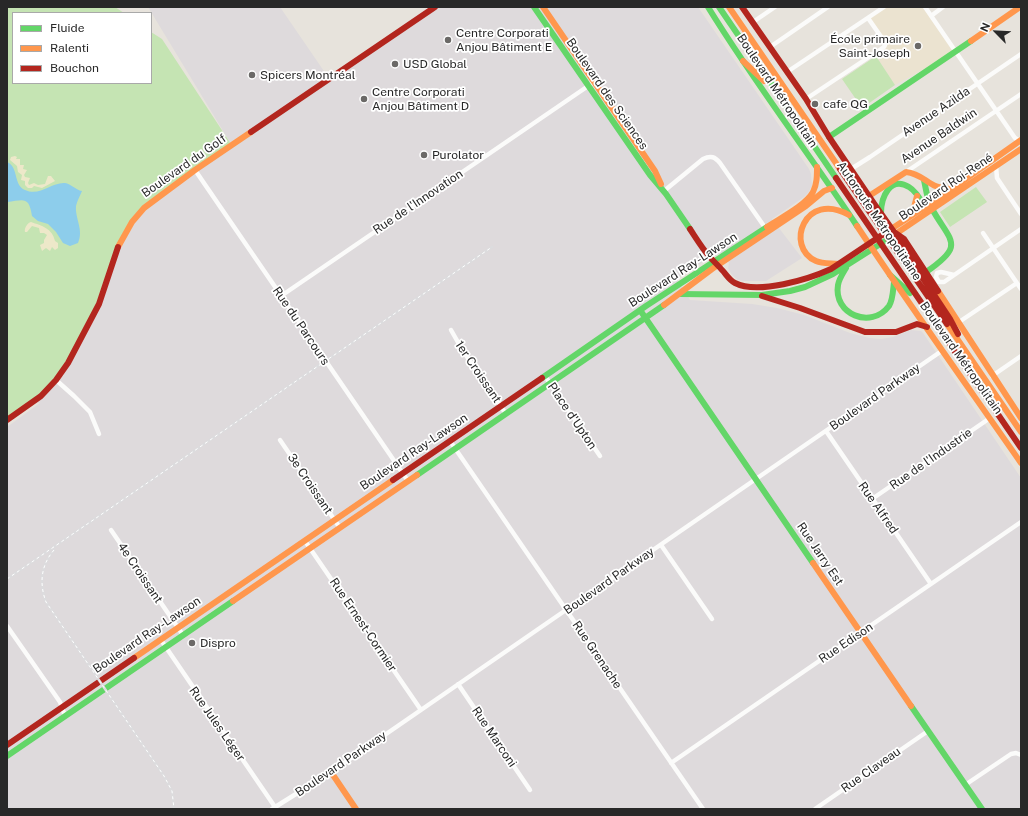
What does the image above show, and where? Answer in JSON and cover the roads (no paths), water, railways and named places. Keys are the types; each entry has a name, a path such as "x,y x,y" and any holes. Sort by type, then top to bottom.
{"main road":[{"name":"Boulevard des Sciences","path":"534,7 650,175 664,191 709,256 716,263"},
{"name":"Boulevard des Sciences","path":"542,7 655,171 664,191"},
{"name":"Boulevard Métropolitain","path":"708,7 743,61 832,188 894,282 944,350 1021,463"},
{"name":"Autoroute Métropolitaine","path":"719,7 1021,448"},
{"name":"Autoroute Métropolitaine","path":"729,7 1021,432"},
{"name":"Boulevard Métropolitain","path":"742,7 806,99 829,137 894,232 904,239 959,322 992,376 1021,418"},
{"path":"829,137 1020,7"},
{"name":"Boulevard du Golf","path":"7,420 38,399 56,380 68,363 99,304 112,263 125,233 144,208 195,170 432,8"},
{"path":"743,61 759,75 792,114"},
{"name":"Boulevard Roi-René","path":"680,294 757,295 780,293 804,287 822,280 846,268 903,229 950,189 1021,142"},
{"name":"Boulevard Roi-René","path":"716,263 735,284 756,287 802,280 828,271 912,215 929,207 1021,149"},
{"name":"Boulevard Ray-Lawson","path":"767,231 811,196 816,185 817,168"},
{"path":"906,172 918,174 924,180 936,187 950,189"},
{"name":"Avenue Baldwin","path":"869,196 906,172"},
{"path":"924,180 929,207"},
{"path":"881,213 884,195 892,186 901,184 911,189 929,207 950,236 951,246 950,252 946,257 926,272"},
{"name":"Boulevard Ray-Lawson","path":"7,756 680,294 716,263 806,206 824,191 832,188"},
{"path":"912,215 917,196"},
{"path":"838,264 819,262 808,256 801,245 800,232 808,216 819,209 834,208 849,215"},
{"path":"894,232 900,244 950,319 977,368"},
{"name":"Boulevard Ray-Lawson","path":"7,745 640,310 705,266 716,263"},
{"path":"846,268 838,285 839,298 845,309 857,317 869,318 882,313 891,301 894,282"},
{"path":"890,275 926,309"},
{"path":"757,295 800,308 865,332 878,334 892,332 916,324 927,327"},
{"name":"Rue Jarry Est","path":"640,310 982,809"},
{"path":"588,346 593,354"},
{"path":"331,772 356,809"}],"street":[{"path":"753,22 775,7"},
{"path":"770,47 828,7"},
{"path":"787,72 884,7"},
{"path":"925,7 1014,138 1021,142"},
{"path":"931,16 944,7"},
{"path":"806,99 884,47 886,43 868,18"},
{"name":"Avenue Azilda","path":"851,169 1021,54"},
{"name":"Rue de l'Innovation","path":"281,296 594,82"},
{"name":"Avenue Baldwin","path":"906,172 1021,94"},
{"path":"664,191 704,159 714,157 720,163 767,231"},
{"path":"996,166 997,178 1021,214"},
{"name":"Rue du Parcours","path":"195,170 408,481"},
{"path":"954,275 1021,229"},
{"path":"983,233 1021,288"},
{"path":"959,322 1017,283"},
{"name":"1er Croissant","path":"451,330 463,351 506,414"},
{"name":"Boulevard Parkway","path":"273,808 331,772 944,350"},
{"path":"992,376 1021,357"},
{"name":"Place d'Upton","path":"545,376 600,456"},
{"path":"56,380 90,412 99,434"},
{"name":"Rue de l'Industrie","path":"872,499 990,418"},
{"name":"Rue Alfred","path":"826,431 931,584"},
{"name":"3e Croissant","path":"280,440 340,528"},
{"name":"Rue Grenache","path":"450,441 703,809"},
{"name":"Rue Edison","path":"671,763 1021,522"},
{"name":"4e Croissant","path":"111,530 183,635"},
{"name":"Rue Ernest-Cormier","path":"305,540 421,710"},
{"path":"661,545 712,619"},
{"path":"7,626 60,702 65,716"},
{"name":"Rue Jules Léger","path":"161,640 273,808"},
{"name":"Rue Marconi","path":"458,684 530,790"},
{"name":"Rue Claveau","path":"815,809 928,731"},
{"path":"965,785 1011,754 1016,753 1021,755"}],"water":[{"path":"7,162 11,164 21,188 30,192 41,191 60,183 65,183 82,191 76,206 80,229 80,238 78,243 70,246 63,243 56,232 48,224 38,221 32,216 27,202 22,200 7,202"}],"railway":[{"path":"7,579 492,247"},
{"path":"54,550 46,562 42,574 42,588 46,602 164,776 172,791 174,809"}],"place":[{"name":"Centre Corporati Anjou Bâtiment E","path":"448,40"},
{"name":"École primaire Saint-Joseph","path":"918,46"},
{"name":"USD Global","path":"395,64"},
{"name":"Spicers Montréal","path":"252,75"},
{"name":"Centre Corporati Anjou Bâtiment D","path":"364,99"},
{"name":"cafe QG","path":"815,104"},
{"name":"Purolator","path":"424,155"},
{"name":"Dispro","path":"192,643"}]}
